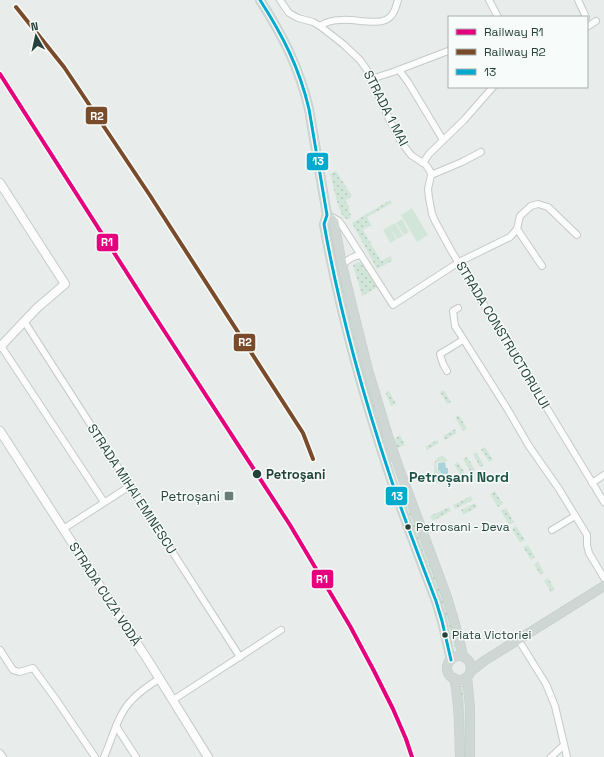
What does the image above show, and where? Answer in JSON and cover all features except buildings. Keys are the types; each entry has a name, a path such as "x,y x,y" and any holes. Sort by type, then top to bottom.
{"main road":[{"path":"260,0 285,41 301,78 309,109 327,215 324,224 336,286 347,329 383,456 436,601 451,660"},
{"path":"0,183 65,284 37,308 1,347"},
{"path":"327,215 334,222 342,265 368,370 388,436 447,596 466,659 471,665 468,674 470,707 470,757"},
{"name":"STRADA CUZA VODĂ","path":"0,431 160,679 208,757"},
{"path":"393,486 404,482"},
{"path":"454,678 462,679 484,660 604,586"},
{"path":"460,757 457,689 454,678 448,669 448,664 456,656 466,659 484,660"}],"street":[{"name":"STRADA 1 MAI","path":"280,0 290,13 298,18 313,22 320,26 354,54 367,70 402,142 411,155 423,162"},
{"path":"320,26 325,23 342,19 378,22 386,21 394,12 398,0"},
{"path":"489,0 497,16"},
{"path":"578,0 585,16"},
{"path":"588,22 596,21"},
{"path":"371,79 448,51"},
{"path":"399,70 408,82 443,140"},
{"path":"481,152 462,162 430,175 430,171 423,162 429,154 464,120 492,88"},
{"name":"STRADA CONSTRUCTORULUI","path":"430,175 428,189 432,214 435,221 604,502"},
{"path":"327,215 339,221 393,304 469,256 510,237 517,229 520,216 531,206 538,204 548,207 577,235"},
{"path":"517,229 542,266"},
{"path":"342,265 350,258 361,255"},
{"path":"458,308 453,311 455,326 587,535 589,553 604,578"},
{"name":"STRADA MIHAI EMINESCU","path":"24,321 240,657"},
{"path":"447,371 440,354 463,340"},
{"path":"1,347 104,502"},
{"path":"592,483 604,475"},
{"path":"63,529 130,486"},
{"path":"552,530 575,516"},
{"path":"172,700 281,630"},
{"path":"518,639 546,684 555,706 567,757"},
{"path":"0,650 13,670 19,672 33,668 95,757"},
{"path":"104,757 124,710 142,691 160,679"},
{"path":"116,726 136,757"},
{"path":"551,757 564,745"},
{"path":"0,753 3,757"}],"green space":[{"path":"336,171 352,196 345,201 349,206 349,212 351,215 350,219 346,219 344,217 338,204 330,174"},
{"path":"390,200 392,203 367,217 371,225 363,230 381,261 391,256 392,261 377,269 352,223"},
{"path":"412,208 428,235 417,242 401,215"},
{"path":"402,219 409,232 404,235 396,223"},
{"path":"395,223 403,236 397,239 390,228 396,240 390,243 383,230"},
{"path":"330,225 392,461 389,462 373,413 349,324 327,226"},
{"path":"361,262 369,270 378,287 362,296 353,265"},
{"path":"444,390 451,402 447,404 440,392"},
{"path":"389,391 396,404 391,406 386,394 386,392"},
{"path":"459,415 467,429 463,431 455,417"},
{"path":"455,429 457,433 445,440 443,436"},
{"path":"400,435 405,445 398,448 394,439"},
{"path":"437,440 439,443 427,450 425,447"},
{"path":"485,447 493,460 489,462 481,449"},
{"path":"476,452 484,465 480,467 473,454"},
{"path":"439,457 445,457 448,461 436,462 437,471 440,471 440,475 449,475 442,484 437,483 434,479 435,461"},
{"path":"467,457 475,470 471,473 463,459"},
{"path":"458,462 466,475 462,478 454,464"},
{"path":"495,491 503,504 498,507 490,494"},
{"path":"471,496 473,500 455,509 453,505"},
{"path":"405,503 407,504 449,614 457,649 455,649 445,615 404,505"},
{"path":"475,503 477,507 463,515 461,510"},
{"path":"449,507 451,511 433,521 430,516"},
{"path":"506,508 514,522 509,525 501,511"},
{"path":"516,526 525,540 520,543 512,529"},
{"path":"528,545 535,557 531,560 523,547"},
{"path":"538,562 544,572 540,575 534,564"},
{"path":"548,578 555,590 551,592 544,581"},
{"path":"459,686 463,686 467,757 463,757"}],"water":[{"path":"445,462 446,468 448,468 448,474 441,474 438,470 438,463"}],"rail line":[{"name":"R2","path":"16,7 64,67 149,194 303,433 313,459"},
{"name":"R1","path":"0,74 290,525 350,626 374,671 393,709 412,757"}],"transit line":[{"name":"13","path":"260,0 276,26 289,52 305,94 309,109 327,215 324,224 352,350 394,489 436,601 451,660"}],"place":[{"name":"Petroşani","path":"257,474"},
{"name":"Petroșani","path":"229,496"},
{"name":"Petrosani - Deva","path":"408,527"},
{"name":"Piata Victoriei","path":"445,635"}],"district":[{"name":"Petroșani Nord","path":"459,477"}]}
